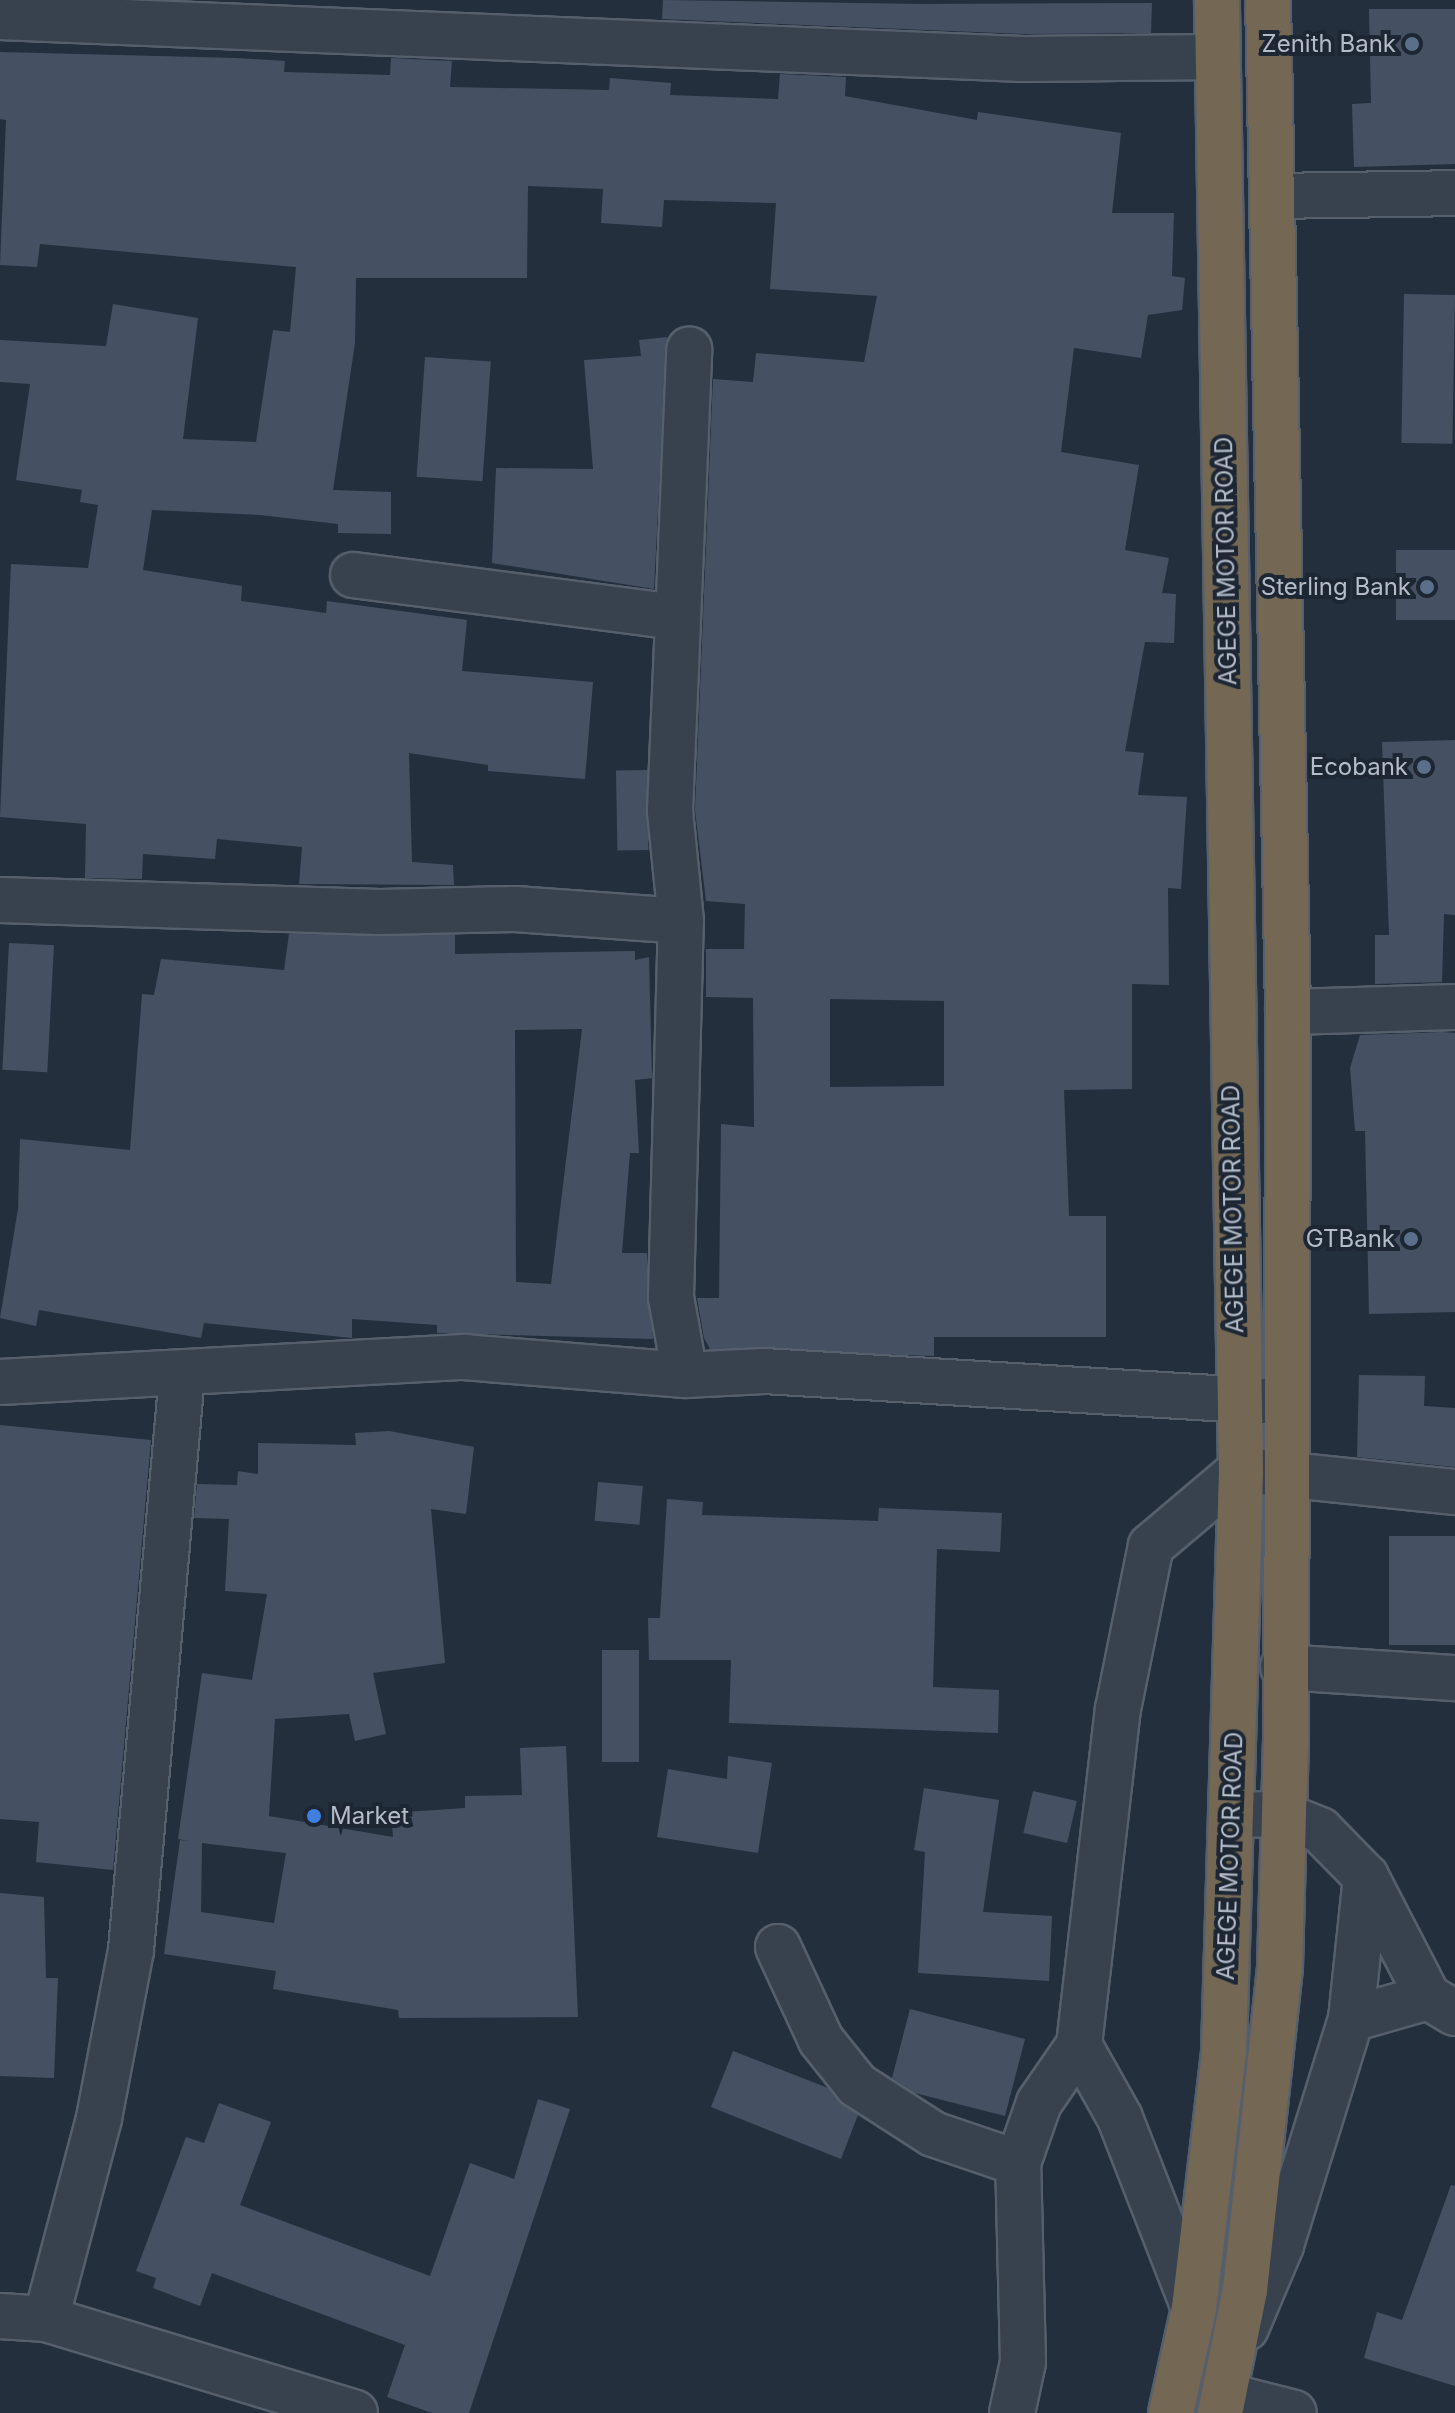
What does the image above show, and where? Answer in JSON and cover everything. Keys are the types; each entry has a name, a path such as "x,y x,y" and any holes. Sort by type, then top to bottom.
{"highway":[{"name":"AGEGE MOTOR ROAD","path":"1171,2413 1194,2308 1224,2051 1241,1470 1235,1400 1217,0"},
{"name":"AGEGE MOTOR ROAD","path":"1225,2389 1280,1967 1288,1012 1268,0"}],"street":[{"path":"0,17 46,8 423,16 1023,59 1217,57"},
{"path":"1273,196 1455,193"},
{"path":"685,1375 671,1297 681,921 670,811 675,617 689,349"},
{"path":"353,575 675,617"},
{"path":"0,900 380,912 515,909 681,921"},
{"path":"1288,1012 1455,1007"},
{"path":"0,1382 182,1375 464,1357 685,1375 764,1371 1283,1402"},
{"path":"46,2319 99,2118 131,1950 182,1375"},
{"path":"1012,2413 1023,2362 1018,2163 1039,2103 1079,2045 1118,1709 1151,1546 1241,1470 1455,1492"},
{"path":"1283,1667 1455,1678"},
{"path":"1232,1815 1280,1814 1320,1830 1366,1877 1442,2005 1351,2019"},
{"path":"1294,2413 1225,2389 1281,2245 1351,2019 1366,1877"},
{"path":"778,1947 821,2040 857,2085 933,2134 1018,2163"},
{"path":"1079,2045 1120,2118 1194,2308"},
{"path":"0,2316 46,2319 355,2413"}],"building":[{"path":"663,0 921,4 1152,3 1151,33 1023,34 662,19"},
{"path":"1369,9 1455,9 1455,164 1354,167 1352,104 1371,103"},
{"path":"0,52 236,58 285,61 284,72 390,75 391,58 452,61 450,87 609,90 610,78 671,83 670,95 778,99 780,74 846,77 845,96 977,120 978,112 1121,133 1112,213 1174,213 1172,276 1185,278 1182,310 1148,315 1141,358 1074,348 1061,452 1139,465 1125,550 1169,558 1162,593 1176,594 1174,643 1145,642 1125,751 1144,753 1138,795 1187,797 1181,889 1168,888 1169,985 1132,984 1132,1089 1064,1090 1069,1216 1106,1216 1106,1337 934,1337 934,1356 710,1349 704,1338 697,1298 719,1298 721,1124 754,1127 753,998 706,997 706,949 744,949 745,904 706,901 695,810 713,379 753,382 756,353 864,362 877,296 770,289 776,203 664,200 662,227 601,223 603,189 528,186 527,278 356,278 355,343 333,490 391,492 391,534 338,533 338,524 260,515 152,510 143,570 242,586 241,601 326,613 327,601 467,620 462,671 593,682 585,779 488,771 488,765 409,753 412,862 453,865 454,885 299,884 302,847 217,839 215,859 143,854 142,879 85,878 86,824 0,817 11,564 88,568 98,505 80,502 82,490 16,480 30,384 0,382 0,340 106,346 113,304 198,318 183,439 256,442 273,330 290,332 296,267 40,244 37,267 0,265 6,120 0,119","holes":["830,999 944,1001 944,1086 830,1087"]},
{"path":"1404,294 1455,295 1452,444 1401,443"},
{"path":"667,337 654,589 492,563 496,468 593,469 584,360 641,356 639,340"},
{"path":"425,357 491,362 482,481 417,477"},
{"name":"Sterling Bank","path":"1396,550 1455,550 1455,620 1396,620"},
{"path":"1455,740 1455,915 1444,914 1442,982 1375,984 1375,935 1389,935 1382,742"},
{"path":"647,770 648,850 617,851 616,771"},
{"path":"289,934 455,935 455,954 635,951 635,960 649,957 652,1078 635,1080 639,1153 630,1153 622,1253 647,1253 653,1339 437,1333 437,1325 352,1319 352,1338 204,1323 201,1338 39,1310 36,1326 0,1318 18,1209 20,1139 130,1150 142,994 154,995 161,959 284,970","holes":["582,1029 551,1284 516,1282 515,1030"]},
{"path":"9,943 54,945 47,1072 2,1070"},
{"path":"1455,1033 1455,1312 1369,1314 1365,1131 1355,1131 1350,1068 1360,1035"},
{"path":"1359,1375 1425,1376 1424,1406 1455,1408 1455,1467 1357,1457"},
{"path":"0,1425 151,1440 113,1870 36,1862 39,1822 0,1819"},
{"path":"389,1431 474,1447 466,1514 431,1509 445,1663 373,1673 386,1734 355,1741 349,1714 275,1719 269,1816 393,1837 391,1813 465,1808 465,1796 522,1795 520,1748 566,1746 578,2017 399,2018 398,2010 273,1989 276,1971 164,1954 180,1840 189,1841 178,1839 202,1673 252,1680 267,1594 225,1591 229,1519 194,1518 197,1484 237,1485 238,1471 258,1474 258,1443 356,1445 355,1433","holes":["202,1843 286,1853 274,1923 201,1912"]},
{"path":"598,1482 643,1486 639,1525 595,1521"},
{"path":"667,1499 703,1502 702,1515 878,1521 879,1508 1002,1513 1000,1552 937,1549 933,1687 999,1690 998,1733 729,1723 731,1660 649,1660 648,1618 660,1618"},
{"path":"1389,1536 1455,1536 1455,1645 1389,1645"},
{"path":"602,1650 639,1650 639,1762 602,1762"},
{"path":"728,1756 772,1763 758,1853 657,1837 668,1769 727,1779"},
{"path":"924,1788 999,1800 983,1912 1052,1916 1049,1981 918,1973 925,1852 914,1850"},
{"path":"1033,1791 1077,1801 1067,1843 1023,1833"},
{"path":"0,1893 44,1897 46,1978 58,1978 54,2078 0,2076"},
{"path":"910,2009 1025,2039 1005,2116 915,2093 892,2078"},
{"path":"733,2051 828,2088 858,2115 841,2159 711,2107"},
{"path":"538,2099 570,2109 469,2413 432,2413 387,2397 405,2345 212,2273 200,2306 153,2288 156,2278 136,2271 186,2137 204,2143 219,2103 271,2122 240,2205 430,2276 470,2163 514,2179"},
{"path":"1451,2185 1455,2186 1455,2386 1364,2358 1377,2312 1402,2320"}],"place":[{"name":"Zenith Bank","path":"1412,44"},
{"name":"Sterling Bank","path":"1427,587"},
{"name":"Ecobank","path":"1424,767"},
{"name":"GTBank","path":"1411,1239"},
{"name":"Market","path":"314,1816"}]}
